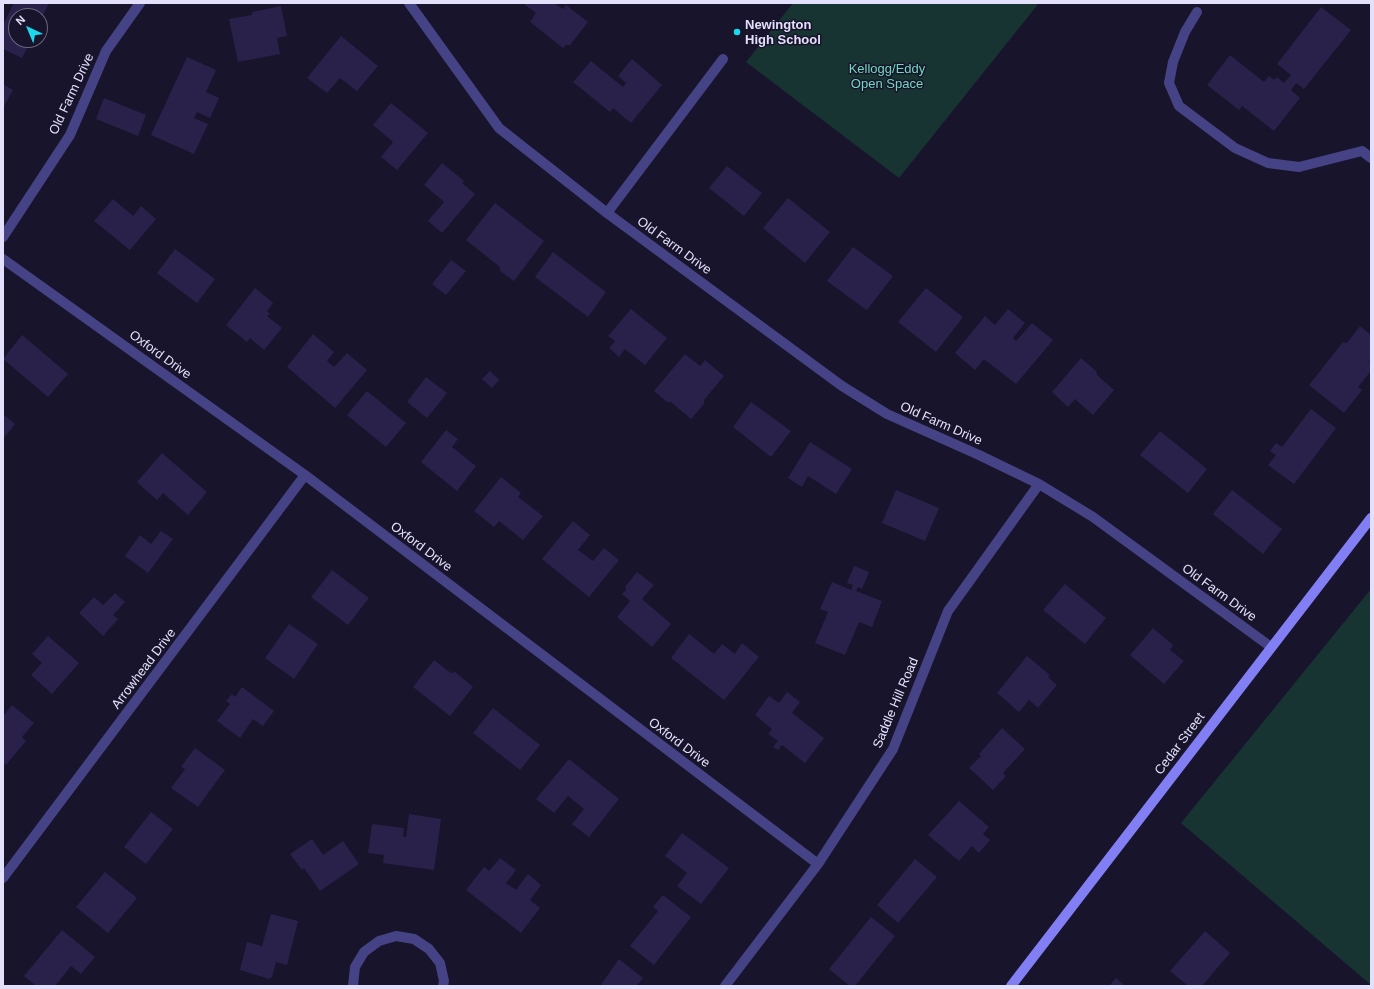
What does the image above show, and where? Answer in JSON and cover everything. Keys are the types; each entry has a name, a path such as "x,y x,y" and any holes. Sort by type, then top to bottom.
{"main road":[{"name":"Cedar Street","path":"1011,986 1271,646 1371,518"}],"street":[{"name":"Old Farm Drive","path":"3,237 70,135 106,51 140,3"},
{"name":"Old Farm Drive","path":"409,3 499,128 607,213 842,386 887,414 979,455 1039,484 1093,517 1271,646"},
{"path":"1197,12 1185,32 1173,62 1169,83 1179,106 1235,148 1268,163 1299,167 1362,151 1371,158"},
{"path":"607,213 723,58"},
{"name":"Oxford Drive","path":"3,259 305,475 818,864"},
{"name":"Arrowhead Drive","path":"3,878 305,475"},
{"name":"Saddle Hill Road","path":"725,986 818,864 893,749 948,611 1039,484"},
{"path":"353,986 355,967 364,952 379,941 396,936 414,939 429,949 440,963 444,983 454,986"}],"green space":[{"name":"Kellogg/Eddy Open Space","path":"793,3 1039,3 899,178 746,62"},
{"path":"1371,589 1371,985 1181,823"}],"building":[{"path":"14,3 49,3 46,8 12,8"},
{"path":"526,3 554,3 563,9 566,5 588,22 570,45 566,45 563,48 530,22 536,13 525,5"},
{"path":"281,6 287,36 277,38 280,54 238,62 229,19 252,15 252,12"},
{"path":"1321,7 1351,30 1304,89 1296,83 1291,90 1300,98 1274,131 1242,106 1239,110 1207,85 1230,55 1264,82 1269,76 1274,80 1277,77 1284,83 1291,75 1277,64"},
{"path":"8,15 8,48 27,48 22,58 3,49 3,25"},
{"path":"341,36 378,66 357,91 340,78 327,93 307,78"},
{"path":"187,57 216,70 206,92 219,98 210,118 197,112 194,118 208,124 194,154 151,135"},
{"path":"632,59 662,85 631,123 613,108 610,112 573,82 591,61 623,87 626,83 618,76"},
{"path":"3,84 13,90 3,108"},
{"path":"104,98 146,115 138,136 96,119"},
{"path":"391,103 428,133 397,170 381,157 393,142 373,125"},
{"path":"442,163 464,181 462,183 475,194 442,233 428,221 444,202 424,185"},
{"path":"727,166 762,193 744,216 709,188"},
{"path":"788,198 830,232 805,263 763,228"},
{"path":"113,199 133,216 141,206 156,219 130,250 94,221"},
{"path":"495,203 544,241 514,281 500,271 500,267 466,240"},
{"path":"853,247 893,276 867,310 827,281"},
{"path":"175,249 215,279 197,303 157,273"},
{"path":"553,252 606,292 588,317 535,277"},
{"path":"451,260 466,271 446,295 432,284"},
{"path":"255,288 273,303 267,311 270,314 267,316 282,328 264,350 250,338 247,342 226,325"},
{"path":"926,288 963,317 936,352 898,322"},
{"path":"631,309 667,338 645,365 625,349 619,357 609,348 615,341 608,336"},
{"path":"1008,309 1025,323 1013,338 1016,341 1032,323 1053,340 1016,384 984,359 975,370 955,353 985,316 995,325"},
{"path":"1360,326 1371,335 1371,358 1369,361 1371,363 1371,371 1358,387 1362,390 1344,413 1309,385 1343,342 1347,343"},
{"path":"313,334 334,352 327,361 334,367 347,353 367,370 335,408 287,367"},
{"path":"22,335 68,374 48,397 3,359"},
{"path":"685,354 700,366 705,360 724,376 704,400 704,404 691,419 671,402 667,402 654,391"},
{"path":"1081,358 1114,390 1093,415 1075,399 1068,407 1052,392"},
{"path":"490,371 499,380 492,388 482,379"},
{"path":"426,377 447,393 427,418 407,402"},
{"path":"367,391 406,423 386,447 347,415"},
{"path":"751,402 791,431 771,457 733,427"},
{"path":"1311,409 1336,428 1294,484 1268,465 1276,455 1270,451 1276,443 1282,447"},
{"path":"3,414 15,424 3,439"},
{"path":"446,430 458,439 452,447 476,466 457,491 421,462"},
{"path":"1160,431 1207,469 1188,493 1140,455"},
{"path":"810,442 852,469 836,494 808,476 802,487 788,478"},
{"path":"162,453 207,492 188,515 163,493 157,500 137,482"},
{"path":"501,477 521,493 518,497 543,516 523,540 499,521 494,527 474,511"},
{"path":"896,490 939,508 925,541 882,523"},
{"path":"1232,490 1282,529 1263,554 1213,514"},
{"path":"573,521 590,535 578,550 593,561 604,548 619,560 589,597 542,559"},
{"path":"161,531 173,539 148,573 125,556 140,535 151,544"},
{"path":"854,566 869,572 862,589 858,587 856,591 882,601 872,627 859,622 845,655 815,643 828,612 820,609 832,582 851,590 853,585 847,583"},
{"path":"332,570 369,598 348,625 311,597"},
{"path":"637,572 654,585 642,599 671,624 652,647 617,617 630,601 622,594 626,590 625,587"},
{"path":"1065,584 1106,618 1085,644 1043,610"},
{"path":"115,593 125,602 113,615 118,619 103,636 79,613 94,597 103,605"},
{"path":"289,624 318,644 294,679 265,658"},
{"path":"1153,628 1173,645 1170,650 1184,661 1164,684 1130,655"},
{"path":"689,634 714,654 722,644 735,654 742,643 759,657 724,700 671,658"},
{"path":"48,636 79,663 52,694 31,675 42,663 32,654"},
{"path":"1027,656 1050,675 1048,677 1057,685 1038,708 1029,700 1019,712 997,693"},
{"path":"434,660 451,673 455,672 473,687 450,716 413,687"},
{"path":"242,687 274,711 263,726 253,719 240,738 217,721 230,704 226,701 232,694 235,697"},
{"path":"787,692 800,702 792,713 824,738 805,763 782,745 778,750 773,747 778,741 768,734 772,729 755,715 769,696 779,703"},
{"path":"12,705 34,723 22,737 26,741 6,765 3,763 3,716"},
{"path":"493,708 540,745 520,770 473,733"},
{"path":"1002,728 1025,749 1003,773 1006,776 993,790 969,768 981,756 979,754"},
{"path":"195,748 225,770 198,807 171,788 185,769 181,767"},
{"path":"569,759 619,799 589,837 572,824 584,809 568,796 554,813 536,799"},
{"path":"959,801 989,827 983,834 990,840 979,853 972,846 959,861 928,835"},
{"path":"151,812 173,829 146,864 124,847"},
{"path":"409,814 441,819 434,870 383,863 384,855 368,853 372,824 404,828 403,837 406,837"},
{"path":"682,833 729,868 701,904 677,886 687,873 665,856"},
{"path":"312,839 323,855 343,841 359,864 320,891 304,868 302,870 290,854"},
{"path":"500,858 516,870 506,883 516,890 528,874 541,885 530,900 540,908 521,933 466,890 484,867 489,871"},
{"path":"915,859 937,877 898,923 877,905"},
{"path":"105,872 137,898 108,933 76,907"},
{"path":"663,895 691,917 654,965 630,946 658,911 653,907"},
{"path":"271,914 298,921 287,965 276,962 272,977 269,979 240,970 247,942 262,946"},
{"path":"871,917 895,936 855,986 850,986 829,969"},
{"path":"62,930 95,957 81,974 71,966 55,986 36,986 24,976"},
{"path":"1205,931 1230,953 1202,986 1188,986 1170,971"},
{"path":"619,959 643,978 637,986 600,986"},
{"path":"1116,978 1125,986 1109,986"}],"place":[{"name":"Newington High School","path":"737,32"}]}
